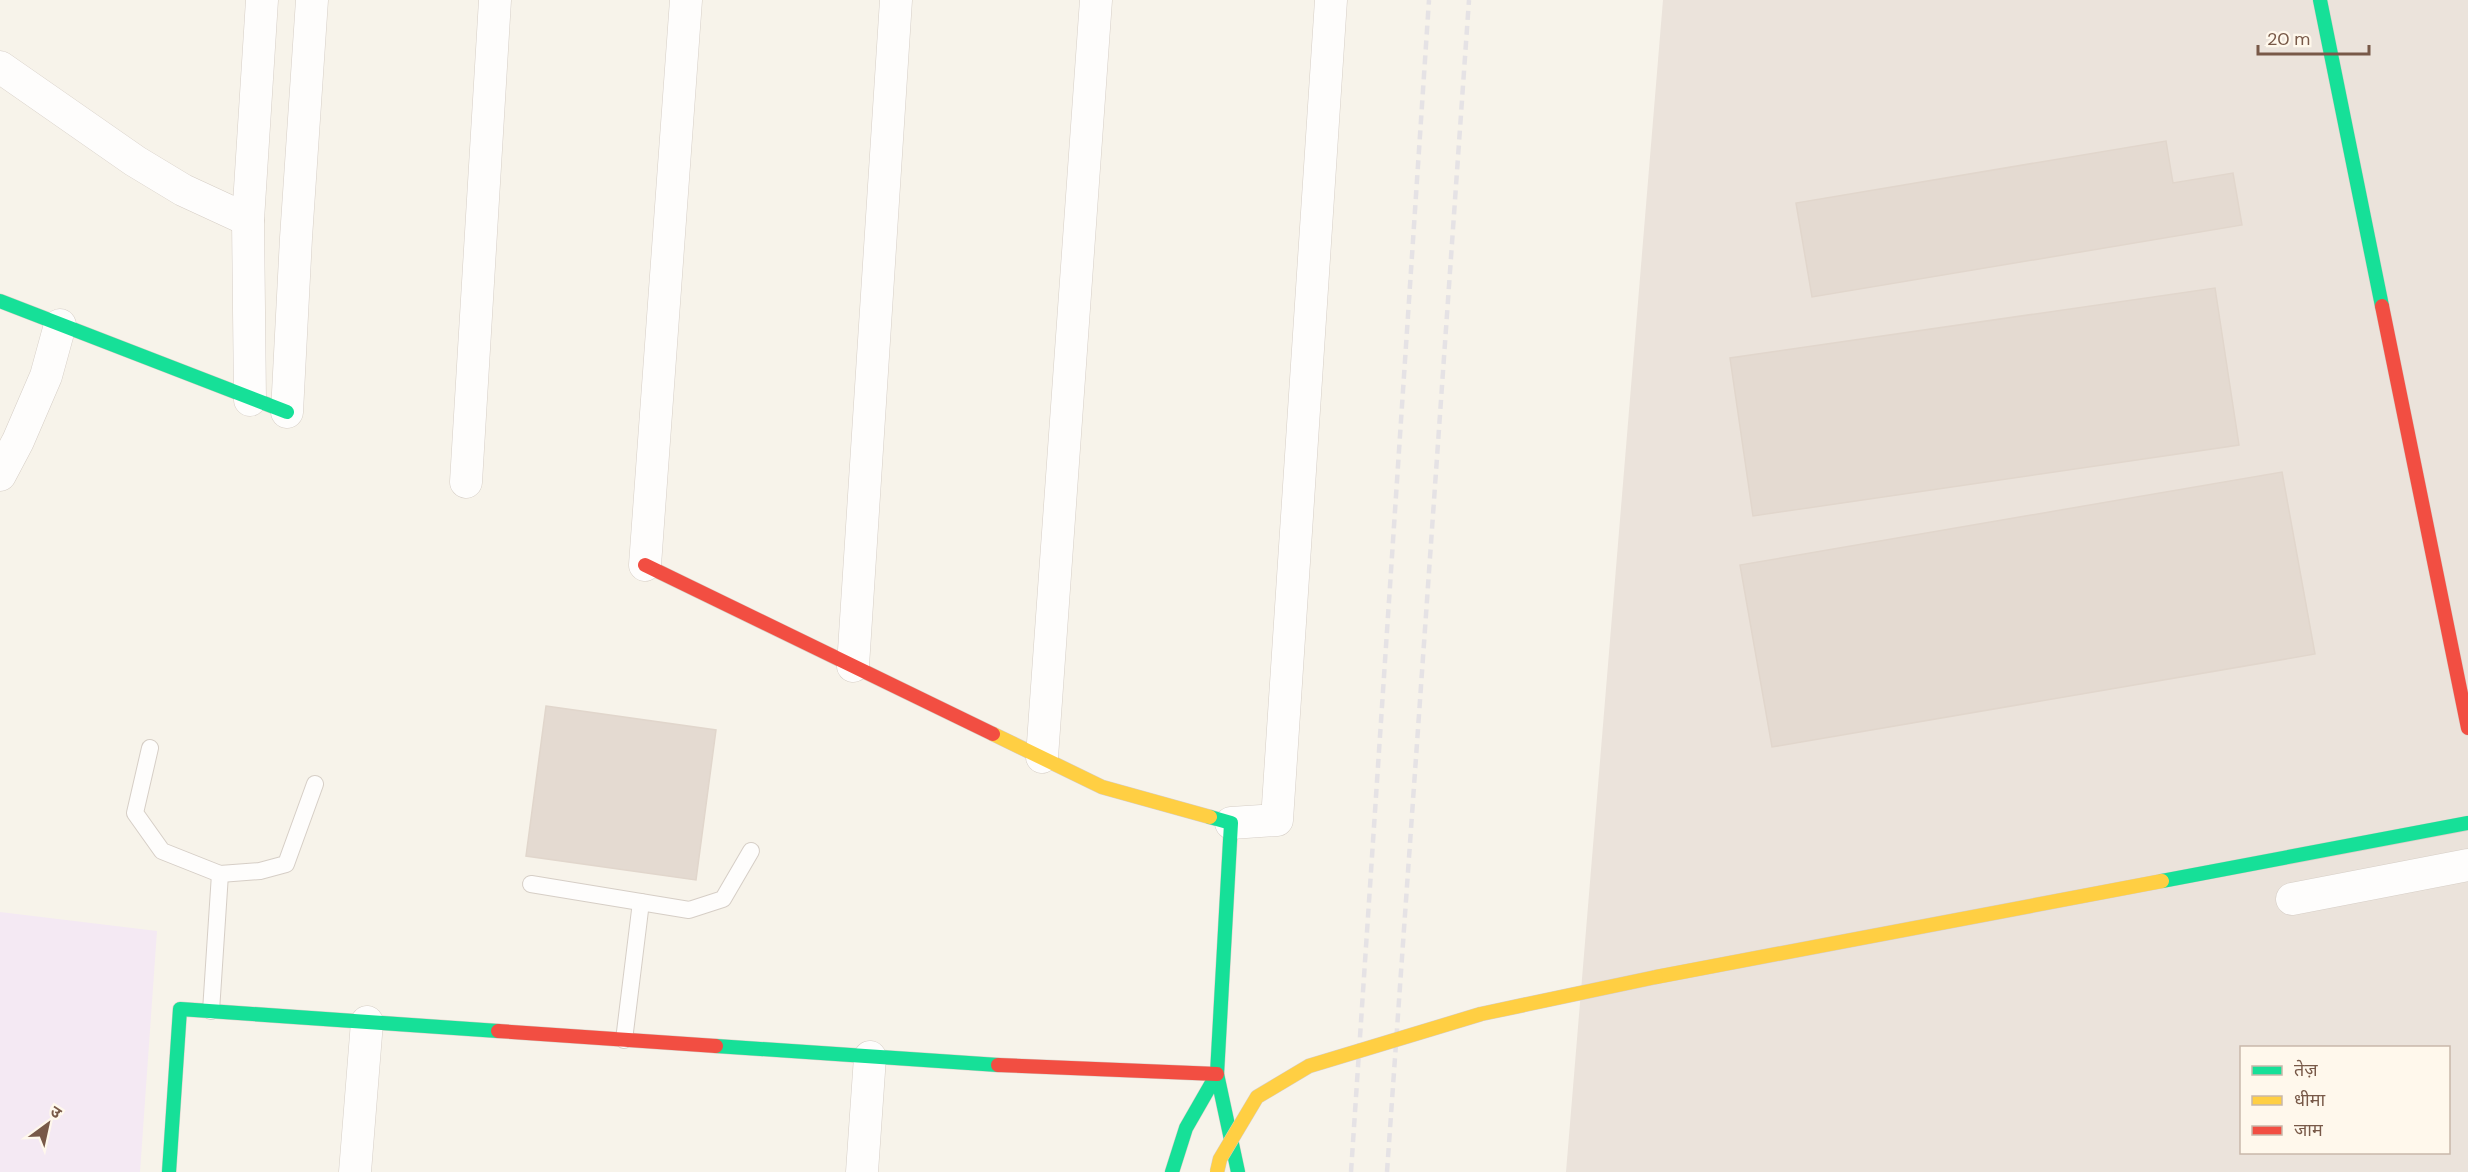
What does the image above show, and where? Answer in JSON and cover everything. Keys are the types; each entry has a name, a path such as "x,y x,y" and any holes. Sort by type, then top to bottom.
{"street":[{"path":"250,400 248,220 262,0"},
{"path":"0,301 250,400 286,412 312,0"},
{"path":"465,482 495,0"},
{"path":"686,0 645,565 1102,787 1232,823 1277,820 1331,0"},
{"path":"853,666 896,0"},
{"path":"1042,757 1096,0"},
{"path":"2320,0 2468,728"},
{"path":"0,67 135,161 183,190 248,220"},
{"path":"0,475 18,441 46,376 60,326"},
{"path":"1232,823 1217,1074 1238,1172"},
{"path":"1217,1172 1220,1159 1257,1097 1309,1066 1481,1014 1656,976 2468,823"},
{"path":"2292,899 2468,865"},
{"path":"169,1172 180,1009 972,1064 1217,1074"},
{"path":"355,1172 367,1022"},
{"path":"862,1172 870,1057"},
{"path":"1172,1172 1186,1128 1217,1074"}],"lane":[{"path":"150,748 135,813 162,851 220,874 260,870 286,864 315,784"},
{"path":"531,884 689,910 723,899 751,851"},
{"path":"211,1011 220,874"},
{"path":"624,1040 640,903"}],"shaded area":[{"path":"1663,0 2468,0 2468,1172 1566,1172"},
{"path":"0,912 157,931 140,1172 0,1172"}],"building":[{"path":"2166,141 2173,183 2233,173 2242,225 1812,297 1796,203"},
{"path":"2215,288 2239,445 1753,516 1730,358"},
{"path":"2282,472 2315,654 1772,747 1740,565"},
{"path":"546,706 716,730 696,880 526,856"}],"railway":[{"path":"1351,1172 1429,0"},
{"path":"1387,1172 1469,0"}],"traffic: fast":[{"path":"2320,0 2382,306"},
{"path":"0,301 287,412"},
{"path":"1210,817 1231,823 1217,1074 1238,1172"},
{"path":"2162,881 2468,823"},
{"path":"169,1172 180,1009 498,1031"},
{"path":"716,1046 998,1065"},
{"path":"1172,1172 1186,1128 1217,1074"}],"traffic: slow":[{"path":"993,734 1102,787 1210,817"},
{"path":"1656,977 2162,881"},
{"path":"1217,1172 1220,1159 1257,1097 1309,1066 1481,1014 1656,977"}],"traffic: jam":[{"path":"2382,306 2468,728"},
{"path":"645,565 993,734"},
{"path":"498,1031 716,1046"},
{"path":"998,1065 1217,1074"}]}
